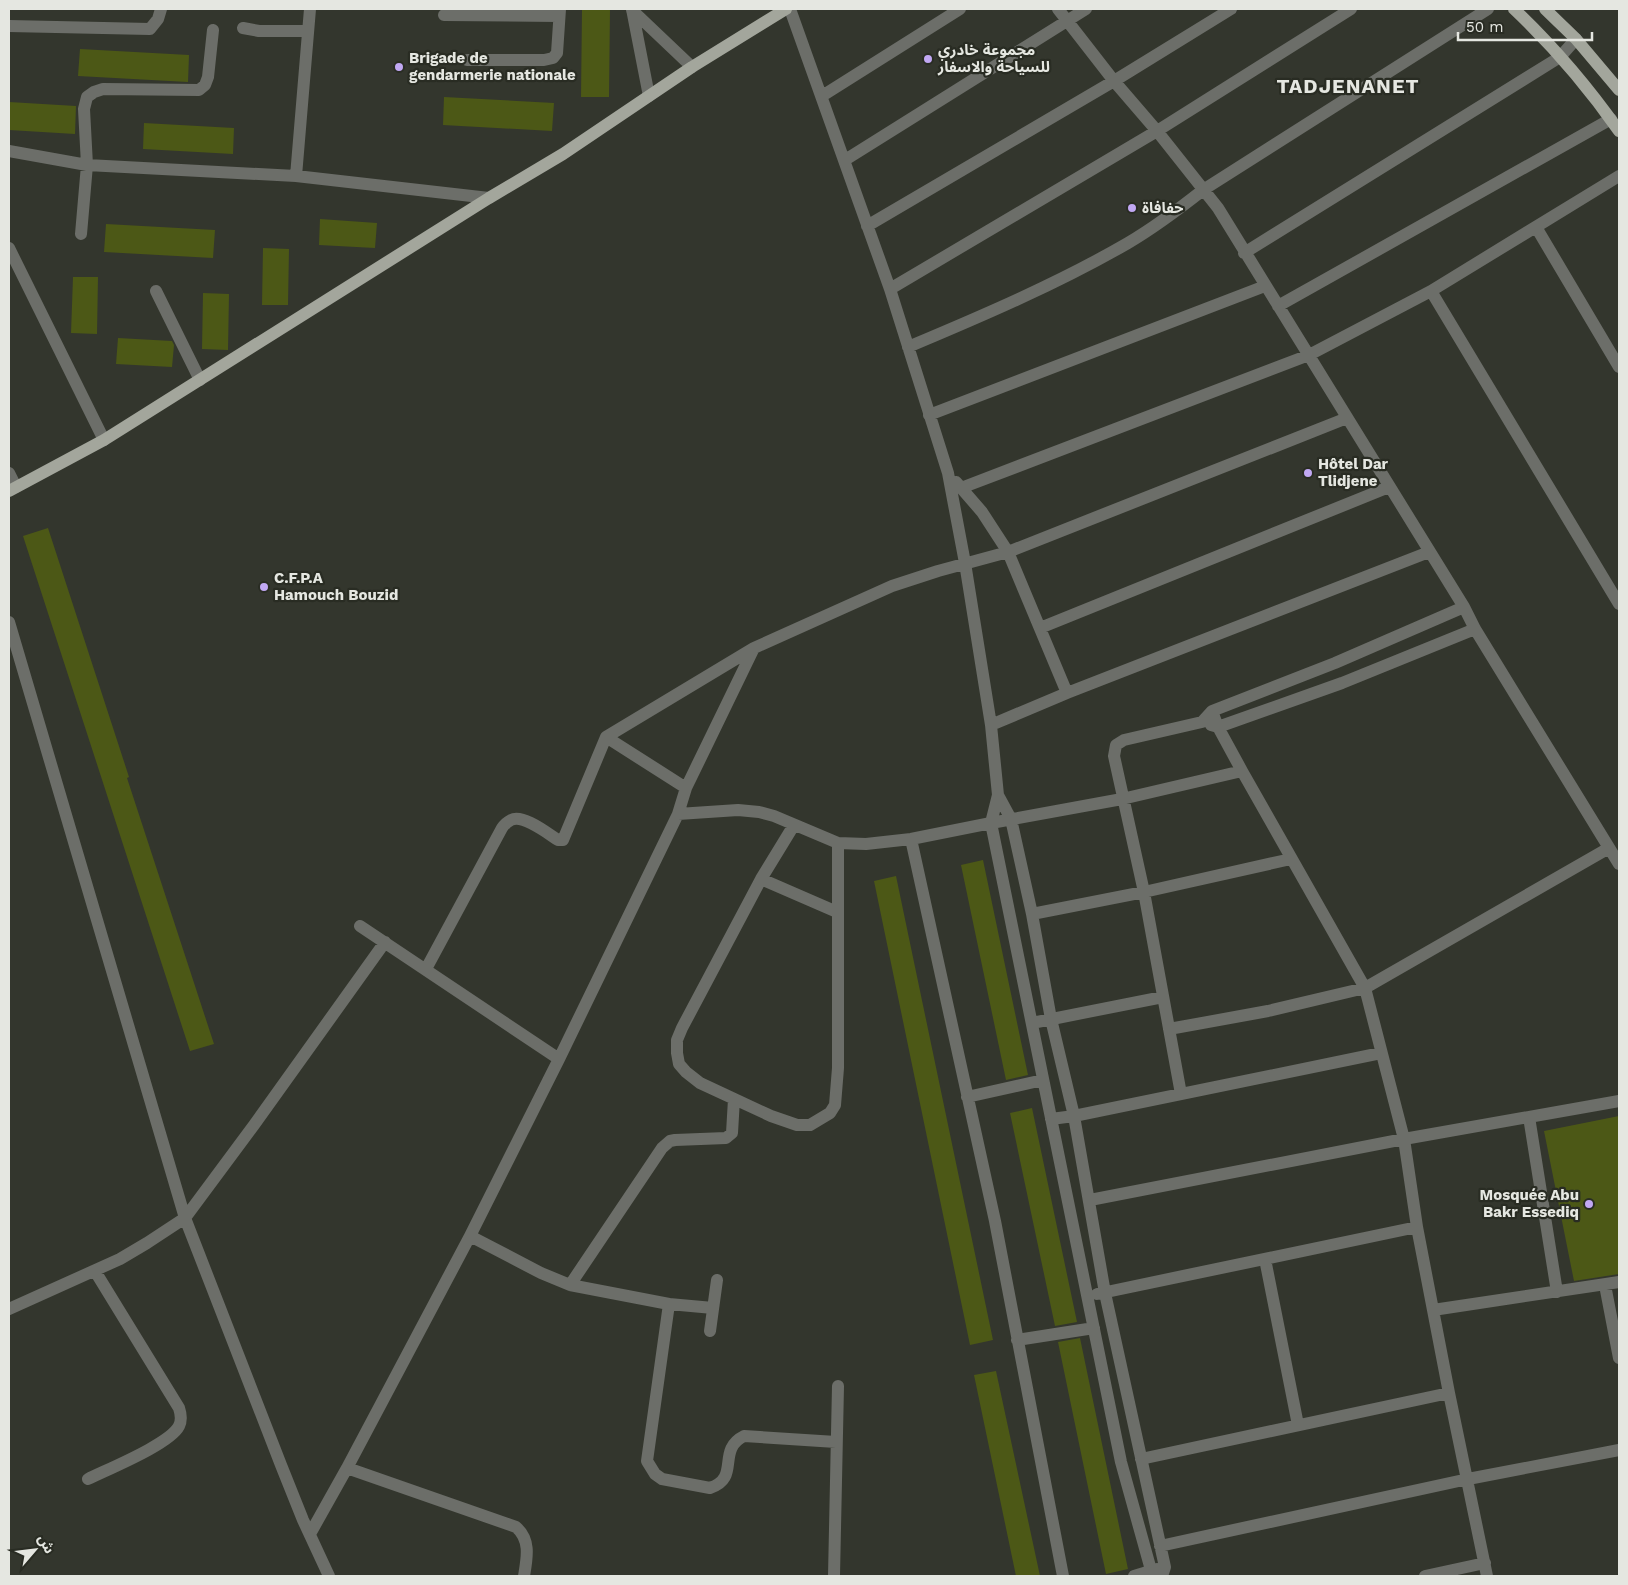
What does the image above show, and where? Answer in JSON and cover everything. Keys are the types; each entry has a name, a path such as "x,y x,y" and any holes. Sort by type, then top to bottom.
{"main road":[{"path":"12,489 104,440 489,198 563,154 692,67 788,9"},
{"path":"1514,9 1594,96 1619,131"},
{"path":"1545,9 1576,39 1619,90"}],"street":[{"path":"9,26 150,29 158,19 161,9"},
{"path":"296,176 310,9"},
{"path":"632,9 692,67"},
{"path":"632,9 649,96"},
{"path":"788,9 822,96 890,289 948,473 965,563 991,725 998,795 991,823 1122,1462 1158,1572"},
{"path":"822,96 960,9"},
{"path":"1058,9 1218,208 1464,607 1475,629 1619,864"},
{"path":"844,160 1086,9"},
{"path":"867,226 1114,81 1231,9"},
{"path":"890,289 1157,131 1351,9"},
{"path":"908,347 1062,278 1129,242 1163,220 1203,190 1488,9"},
{"path":"444,15 560,12 557,53 553,58 544,60 467,60"},
{"path":"243,28 259,31 307,31"},
{"path":"81,234 88,165 84,109 87,97 103,89 199,90 205,85 208,77 212,30"},
{"path":"1244,253 1560,57 1576,39"},
{"path":"1278,306 1611,120"},
{"path":"9,150 88,165 296,176 489,198"},
{"path":"961,488 1309,355 1431,291 1619,176"},
{"path":"1536,228 1619,367"},
{"path":"9,248 104,440"},
{"path":"929,415 1265,286"},
{"path":"156,291 200,380"},
{"path":"1431,291 1619,604"},
{"path":"426,969 506,823 512,819 524,819 558,840 562,840 606,736 754,648 892,586 965,563 1008,552 1348,418"},
{"path":"9,473 12,489"},
{"path":"948,473 982,512 1008,552 1067,693"},
{"path":"1040,628 1389,487"},
{"path":"991,725 1067,693 1430,552"},
{"path":"1202,722 1212,711 1335,663 1464,607"},
{"path":"9,622 185,1218 310,1534 329,1576"},
{"path":"1181,1094 1144,892 1122,800 1114,756 1116,746 1119,742 1202,722 1218,727 1342,683 1475,629"},
{"path":"310,1534 470,1236 559,1059 678,814 686,788 754,648"},
{"path":"1212,711 1218,727 1242,771 1365,988 1404,1139 1417,1227 1487,1576"},
{"path":"606,736 686,788"},
{"path":"678,814 738,810 759,812 774,816 838,843 866,844 911,839 1122,800 1242,771"},
{"path":"998,795 1012,819 1051,1019 1074,1116 1105,1293 1160,1546 1158,1572"},
{"path":"794,825 761,879 677,1040 677,1054 679,1064 700,1083 771,1116 797,1124 810,1124 830,1113 835,1105 838,1068 838,843"},
{"path":"911,839 995,1221 1063,1576"},
{"path":"1169,1029 1268,1011 1365,988 1609,848"},
{"path":"1032,914 1144,892 1291,859"},
{"path":"761,879 837,912"},
{"path":"360,926 559,1059"},
{"path":"9,1309 96,1271 147,1244 185,1218 260,1117 384,942"},
{"path":"1032,1023 1163,997"},
{"path":"1051,1119 1074,1116 1382,1053"},
{"path":"967,1096 1044,1080"},
{"path":"570,1286 632,1191 666,1144 680,1139 721,1140 732,1133 734,1098"},
{"path":"1090,1200 1404,1139 1619,1100"},
{"path":"1529,1117 1557,1292"},
{"path":"1087,1295 1105,1293 1417,1227"},
{"path":"470,1236 570,1286 670,1304 713,1308"},
{"path":"1266,1259 1298,1426"},
{"path":"88,1479 162,1442 174,1433 182,1417 179,1408 96,1271"},
{"path":"710,1331 717,1280"},
{"path":"1433,1310 1619,1282"},
{"path":"1605,1285 1619,1358"},
{"path":"670,1304 647,1461 655,1474 662,1478 710,1488 722,1482 725,1478 731,1448 738,1439 744,1436 836,1442"},
{"path":"1017,1340 1094,1328"},
{"path":"834,1576 838,1386"},
{"path":"1141,1459 1449,1394"},
{"path":"1160,1546 1468,1480 1619,1450"},
{"path":"347,1468 516,1527 521,1532 527,1548 524,1576"},
{"path":"1425,1576 1485,1563"},
{"path":"1134,1576 1158,1572"}],"building":[{"path":"582,9 610,9 609,97 581,97"},
{"path":"80,49 189,55 188,82 78,76"},
{"path":"444,97 554,103 552,131 443,125"},
{"path":"9,102 76,106 75,134 9,130"},
{"path":"144,123 234,128 233,154 143,149"},
{"path":"320,219 377,223 375,248 319,245"},
{"path":"106,224 215,230 213,258 104,252"},
{"path":"263,248 289,249 288,305 262,305"},
{"path":"73,277 98,277 97,334 71,333"},
{"path":"203,293 229,294 228,350 202,349"},
{"path":"118,338 172,341 174,345 172,367 116,364"},
{"path":"48,528 214,1044 190,1051 23,536"},
{"path":"983,860 1028,1075 1006,1080 961,865"},
{"path":"896,876 993,1340 970,1345 874,881"},
{"path":"1032,1108 1077,1322 1055,1326 1010,1113"},
{"name":"Mosquée Abu Bakr Essediq","path":"1619,1116 1619,1274 1574,1281 1544,1131"},
{"path":"1080,1338 1128,1569 1106,1574 1058,1342"},
{"path":"996,1371 1040,1576 1016,1576 974,1375"}],"place":[{"name":"مجموعة خادري للسياحة والاسفار","path":"928,59"},
{"name":"Brigade de gendarmerie nationale","path":"399,67"},
{"name":"حفافاة","path":"1132,208"},
{"name":"Hôtel Dar Tlidjene","path":"1308,473"},
{"name":"C.F.P.A Hamouch Bouzid","path":"264,587"},
{"name":"Mosquée Abu Bakr Essediq","path":"1589,1204"}],"district":[{"name":"TADJENANET","path":"1348,86"}]}
